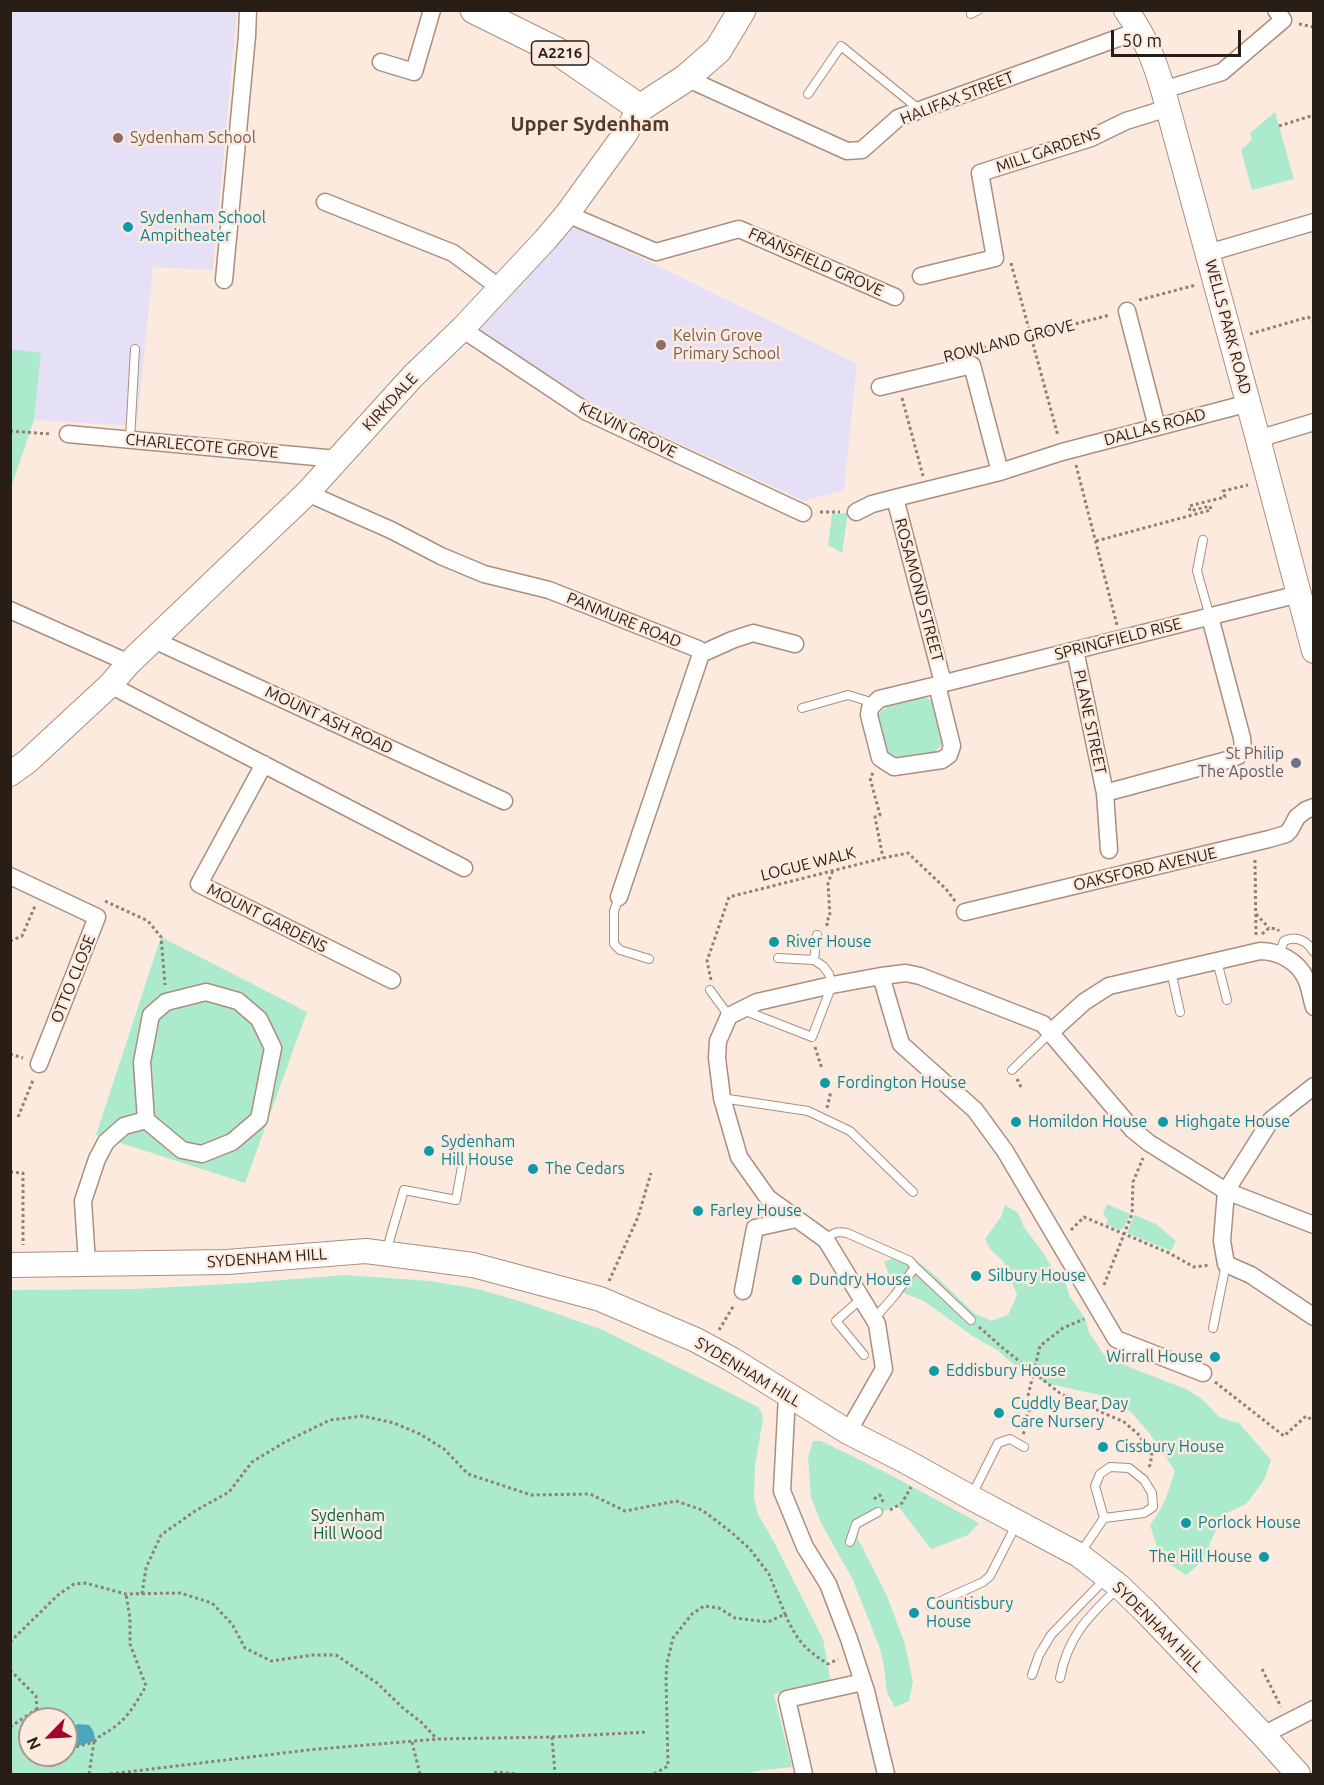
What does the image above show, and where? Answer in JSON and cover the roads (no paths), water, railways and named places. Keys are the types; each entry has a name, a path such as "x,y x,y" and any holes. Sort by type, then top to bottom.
{"main road":[{"name":"A2216","path":"474,10 557,51 640,108"},
{"name":"KIRKDALE","path":"640,108 686,78 718,50 742,10"}],"street":[{"path":"224,280 248,10"},
{"path":"381,62 414,72 432,10"},
{"path":"1166,99 1222,72 1283,20 1276,10"},
{"name":"HALIFAX STREET","path":"686,78 847,151 862,150 898,118 1132,33 1132,19"},
{"name":"WELLS PARK ROAD","path":"1132,19 1153,56 1166,99 1314,651"},
{"name":"MILL GARDENS","path":"921,276 995,258 980,173 1091,138 1166,99"},
{"name":"KIRKDALE","path":"10,774 28,761 110,685 129,663 307,493 413,376 462,329 567,214 625,134 640,108"},
{"path":"325,201 453,253 500,288"},
{"name":"FRANSFIELD GROVE","path":"567,214 656,252 739,229 894,297"},
{"path":"1208,253 1314,222"},
{"path":"1127,311 1157,427"},
{"name":"KELVIN GROVE","path":"462,329 587,412 803,513"},
{"path":"880,387 970,358 1000,472"},
{"name":"DALLAS ROAD","path":"856,512 872,504 1000,472 1067,451 1248,403"},
{"path":"1258,439 1314,422"},
{"name":"CHARLECOTE GROVE","path":"68,434 337,459"},
{"name":"PANMURE ROAD","path":"307,493 484,574 549,590 698,649 701,654 618,897"},
{"name":"ROSAMOND STREET","path":"895,498 940,684 952,746 948,755 942,760 894,767 887,764 880,758 869,715 870,708 879,699 940,684"},
{"name":"SPRINGFIELD RISE","path":"940,684 1299,594"},
{"path":"10,610 129,663"},
{"name":"PLANE STREET","path":"1105,793 1231,759 1238,756 1243,749 1210,617"},
{"path":"701,654 753,633 795,644"},
{"name":"MOUNT ASH ROAD","path":"154,640 504,801"},
{"name":"PLANE STREET","path":"1075,650 1105,793 1109,850"},
{"path":"110,685 465,868"},
{"name":"MOUNT GARDENS","path":"264,764 199,884 392,980"},
{"name":"OAKSFORD AVENUE","path":"965,912 1286,834 1297,817 1314,807"},
{"name":"OTTO CLOSE","path":"10,876 97,917 39,1064"},
{"path":"1051,1032 1084,1002 1109,986 1217,960 1260,951 1272,951 1284,946 1294,963 1309,972 1314,1007"},
{"path":"848,1432 884,1369 877,1324 826,1240 795,1220 768,1198 740,1156 722,1098 717,1058 718,1041 735,1013 757,1002 881,975 906,973 920,976 1043,1024 1133,1130 1149,1143 1226,1191 1314,1225"},
{"path":"881,975 902,1044 975,1110 1005,1151 1116,1339 1203,1373"},
{"path":"207,992 238,1002 259,1019 273,1048 259,1119 232,1142 202,1154 182,1150 146,1120 142,1062 151,1016 166,1002 207,992"},
{"path":"1314,1086 1270,1120 1226,1191 1222,1241 1226,1264 1251,1275 1314,1317"},
{"path":"87,1263 83,1201 97,1159 106,1142 124,1126 146,1120"},
{"path":"743,1291 756,1228 795,1220"},
{"name":"SYDENHAM HILL","path":"16,1265 227,1262 366,1251 473,1265 600,1299 696,1340 731,1359 848,1432 1079,1555 1113,1581 1298,1774"},
{"path":"787,1395 782,1491 805,1547 828,1584 849,1639 863,1682 886,1774"},
{"path":"804,1774 787,1699 863,1682"},
{"path":"1263,1735 1314,1709"}],"lane":[{"path":"808,94 841,46 920,110"},
{"path":"130,439 135,349"},
{"path":"1203,540 1197,571 1210,617"},
{"path":"802,708 848,695 874,703"},
{"path":"618,897 614,911 614,944 620,950 649,959"},
{"path":"814,960 817,936"},
{"path":"1284,946 1298,938 1306,942 1314,952"},
{"path":"710,990 735,1013 812,1037 832,985 829,974 814,960 778,958"},
{"path":"1217,960 1227,1000"},
{"path":"1170,971 1180,1012"},
{"path":"1012,1070 1051,1032"},
{"path":"722,1098 808,1111 850,1131 913,1192"},
{"path":"385,1254 404,1190 456,1200 467,1139"},
{"path":"826,1240 838,1231 847,1233 910,1261 971,1320"},
{"path":"1214,1328 1226,1264"},
{"path":"874,1319 915,1267"},
{"path":"862,1299 836,1321 864,1355"},
{"path":"970,1497 998,1443 1010,1438 1021,1445"},
{"path":"1079,1555 1104,1518 1144,1513 1153,1507 1152,1493 1144,1480 1128,1468 1110,1467 1100,1474 1095,1486 1104,1518"},
{"path":"850,1542 856,1524 882,1512"},
{"path":"930,1606 983,1582 990,1576 1017,1523"},
{"path":"1032,1675 1039,1655 1051,1635 1113,1581"},
{"path":"1060,1678 1071,1641 1113,1581"}],"water":[{"path":"78,1724 89,1725 92,1728 94,1741 78,1746"}],"place":[{"name":"Sydenham School","path":"118,138"},
{"name":"Sydenham School Ampitheater","path":"128,227"},
{"name":"Kelvin Grove Primary School","path":"661,345"},
{"name":"St Philip The Apostle","path":"1296,763"},
{"name":"River House","path":"774,942"},
{"name":"Fordington House","path":"825,1083"},
{"name":"Homildon House","path":"1016,1122"},
{"name":"Highgate House","path":"1163,1122"},
{"name":"Sydenham Hill House","path":"429,1151"},
{"name":"The Cedars","path":"533,1169"},
{"name":"Farley House","path":"698,1211"},
{"name":"Silbury House","path":"976,1276"},
{"name":"Dundry House","path":"797,1280"},
{"name":"Wirrall House","path":"1215,1357"},
{"name":"Eddisbury House","path":"934,1371"},
{"name":"Cuddly Bear Day Care Nursery","path":"999,1413"},
{"name":"Cissbury House","path":"1103,1447"},
{"name":"Porlock House","path":"1186,1523"},
{"name":"The Hill House","path":"1264,1557"},
{"name":"Countisbury House","path":"914,1613"}],"district":[{"name":"Upper Sydenham","path":"590,124"}],"park label":[{"name":"Sydenham Hill Wood","path":"348,1525"}]}
